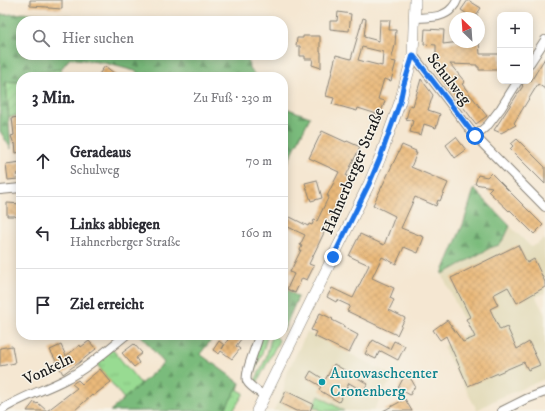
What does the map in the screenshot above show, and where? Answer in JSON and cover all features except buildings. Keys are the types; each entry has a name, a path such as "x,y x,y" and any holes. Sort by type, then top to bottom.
{"main road":[{"name":"Hahnerberger Straße","path":"257,411 380,158 400,102 413,55 415,0"}],"street":[{"path":"414,18 443,15 452,8 457,0"},
{"path":"533,58 545,40"},
{"name":"Schulweg","path":"413,55 475,136 545,207"},
{"path":"475,136 488,125 516,84"},
{"path":"0,190 16,188"},
{"name":"Vonkeln","path":"0,411 23,398 65,380 77,373 120,340"},
{"path":"257,340 246,374 250,385 265,396"},
{"path":"502,411 526,399 545,392"}],"shaded area":[{"path":"510,226 531,247 545,239 545,292 536,297 545,315 545,379 499,398 477,410 443,347 469,332 442,274 490,248 499,245"},
{"path":"307,332 394,376 373,411 344,411 319,397 321,411 273,411 284,389 285,377"}],"green space":[{"path":"26,13 69,16 16,16 16,60 68,60 61,69 41,72 16,72 16,82 6,82 11,149 0,131 0,15"},
{"path":"84,60 248,60 249,68 253,72 136,72 105,63"},
{"path":"61,69 61,72 41,72"},
{"path":"6,82 16,82 16,116 9,117"},
{"path":"288,109 310,117 288,162"},
{"path":"474,189 510,226 499,245 490,248 442,274 464,222"},
{"path":"288,290 298,297 288,320"},
{"path":"144,340 211,340 200,354 240,383 224,411 110,411 164,363"},
{"path":"260,340 266,340 251,378 250,372"},
{"path":"271,340 279,340 256,385 254,383 266,358"},
{"path":"112,349 141,384 124,399 95,362"},
{"path":"240,383 238,390 244,393 233,411 224,411"},
{"path":"319,396 344,411 321,411 314,407"}],"place":[{"name":"Autowaschcenter Cronenberg","path":"322,382"}],"route":[{"path":"333,257 369,184 380,158 400,102 413,55 475,136"}]}
